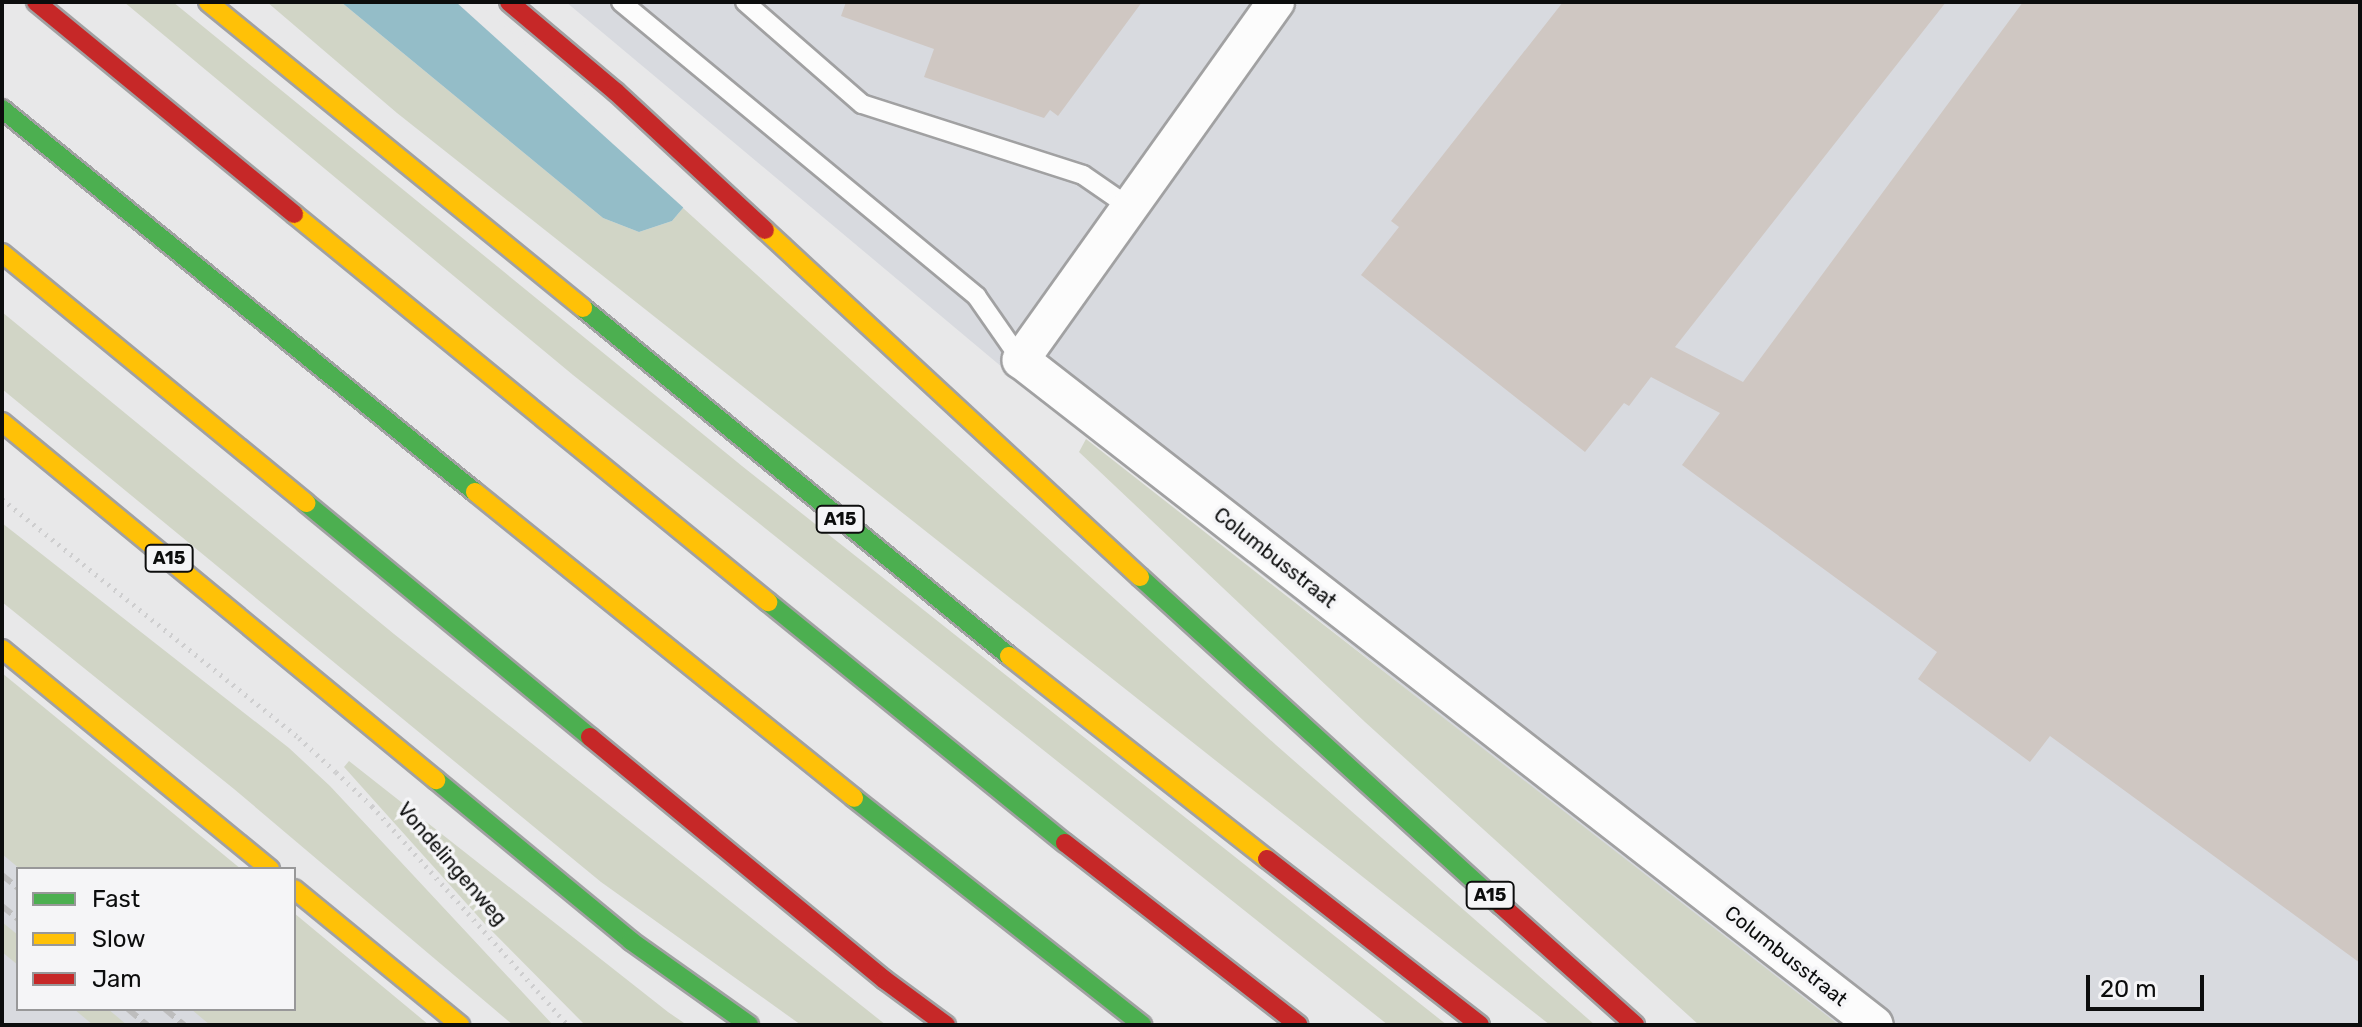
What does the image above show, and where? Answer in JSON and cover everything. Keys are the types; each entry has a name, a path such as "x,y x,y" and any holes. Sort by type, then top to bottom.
{"main road":[{"path":"36,2 981,777 1299,1025"},
{"name":"A15","path":"208,2 1059,697 1480,1025"},
{"name":"A15","path":"509,2 616,92 1297,722 1635,1025"},
{"path":"2,109 910,843 1142,1025"},
{"path":"2,253 885,980 946,1025"},
{"name":"A15","path":"2,422 336,694 631,941 749,1025"},
{"path":"2,649 268,867"},
{"path":"296,891 460,1025"}],"street":[{"path":"1021,360 1276,2"},
{"name":"Columbusstraat","path":"1021,360 1875,1025"}],"lane":[{"path":"621,2 977,297 1021,360"},
{"path":"745,2 862,104 1083,175 1128,206"}],"path":[{"name":"Vondelingenweg","path":"2,499 299,738 372,806 568,1025"}],"shaded area":[{"path":"566,2 2360,2 2360,1025 1825,1025 1783,987 1051,408"},
{"path":"2,831 47,867 16,867 16,1011 224,1011 241,1025 2,1025"}],"green space":[{"path":"124,2 173,2 742,466 1447,1025 1388,1025 573,375"},
{"path":"267,2 341,2 603,218 639,232 672,221 683,208 1276,745 1595,1025 1550,1025 397,113"},
{"path":"2,312 394,634 886,1025 801,1025 601,882 2,389"},
{"path":"1086,439 1839,1025 1699,1025 1365,722 1079,452"},
{"path":"2,523 289,748 330,786 553,1025 513,1025 234,789 2,602"},
{"path":"2,673 239,867 18,867 2,854"},
{"path":"349,761 687,1025 585,1025 484,923 344,767"},
{"path":"296,915 429,1025 210,1025 193,1011 296,1011"},
{"path":"2,922 16,933 16,963 2,952"},
{"path":"76,1011 110,1011 127,1025 93,1025"}],"water":[{"path":"341,2 470,2 690,188 683,208 672,221 639,232 603,218"}],"pier":[{"path":"456,2 476,2 692,185 686,210"}],"building":[{"path":"846,2 1142,2 1058,116 1050,110 1044,118 924,77 934,49 841,16"},
{"path":"1563,2 1946,2 1675,347 1743,382 2023,2 2360,2 2360,963 2050,736 2030,762 1918,679 1937,652 1682,465 1720,413 1651,377 1629,406 1624,403 1585,452 1361,275 1399,227 1391,221"}],"railway":[{"path":"2,875 16,886"},
{"path":"2,906 16,917"},
{"path":"130,1011 147,1025"},
{"path":"167,1011 184,1025"}],"traffic: fast":[{"path":"2,109 475,492"},
{"path":"583,308 1009,656"},
{"path":"306,503 590,737"},
{"path":"1140,577 1501,905"},
{"path":"768,602 1065,843"},
{"path":"436,780 631,941 749,1025"},
{"path":"854,798 1142,1025"}],"traffic: slow":[{"path":"208,2 583,308"},
{"path":"294,214 768,602"},
{"path":"765,230 1140,577"},
{"path":"2,253 306,503"},
{"path":"2,422 436,780"},
{"path":"475,492 854,798"},
{"path":"2,649 268,867"},
{"path":"1009,656 1267,859"},
{"path":"296,891 460,1025"}],"traffic: jam":[{"path":"36,2 294,214"},
{"path":"509,2 616,92 765,230"},
{"path":"590,737 885,980 946,1025"},
{"path":"1065,843 1299,1025"},
{"path":"1267,859 1480,1025"},
{"path":"1501,905 1635,1025"}]}
